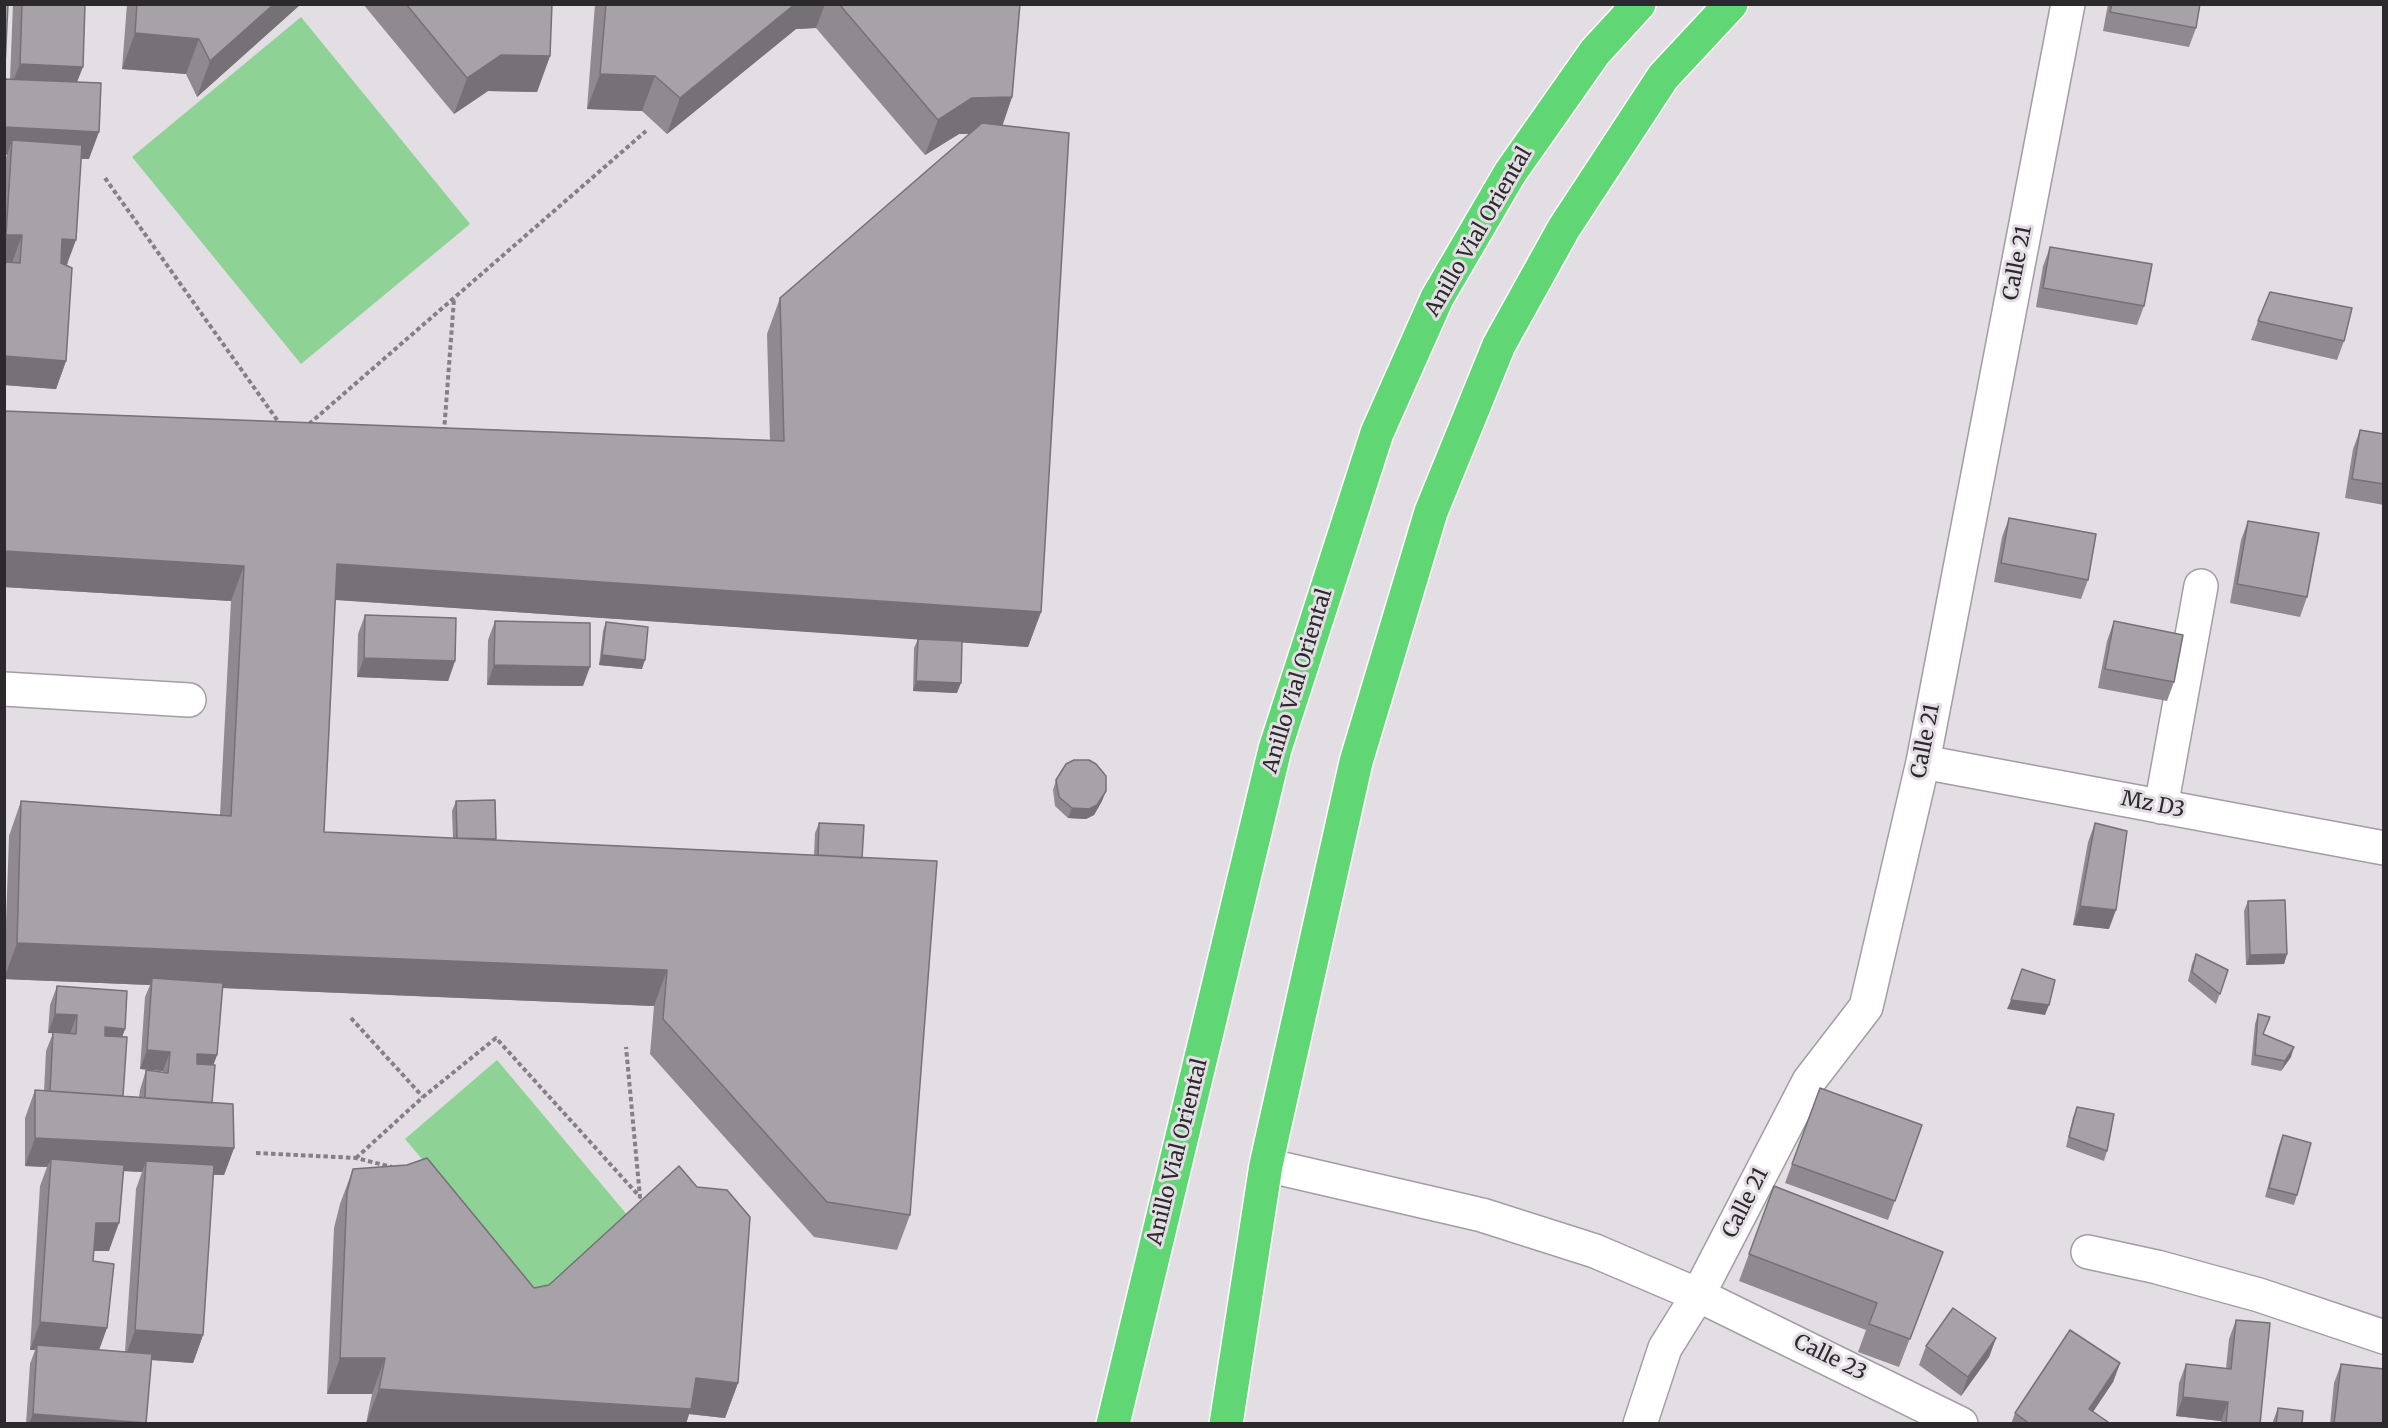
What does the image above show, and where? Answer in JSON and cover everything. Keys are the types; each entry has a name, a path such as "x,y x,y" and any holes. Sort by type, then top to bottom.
{"highway":[{"name":"Anillo Vial Oriental","path":"1113,1424 1275,749 1377,433 1437,298 1510,173 1596,52 1639,4"},
{"path":"1226,1424 1266,1165 1356,762 1435,501 1499,345 1564,228 1663,76 1731,4"}],"street":[{"name":"Calle 21","path":"1640,1424 1665,1348 1698,1295 1809,1082 1866,1007 1923,762 2068,4"},
{"path":"2161,807 2201,586"},
{"path":"4,689 189,700"},
{"name":"Mz D3","path":"1923,762 2161,807 2383,845"},
{"name":"Calle 23","path":"1266,1165 1482,1215 1595,1251 1698,1295 1961,1424"},
{"path":"2088,1252 2157,1267 2259,1294 2384,1337"}],"path":[{"path":"303,429 646,131"},
{"path":"105,178 284,430"},
{"path":"443,440 454,298"},
{"path":"351,1018 423,1097"},
{"path":"356,1158 423,1097 496,1038 640,1197 626,1047"},
{"path":"256,1154 356,1158 396,1169"}],"green space":[{"path":"301,17 470,224 301,364 132,157"},
{"path":"497,1060 629,1217 537,1295 405,1139"}],"building":[{"path":"4,4 8,4 5,66 4,66"},
{"path":"22,4 85,4 83,67 20,64"},
{"path":"137,4 274,4 210,61 199,39 135,33"},
{"path":"406,4 552,4 550,56 501,55 467,78"},
{"path":"606,4 795,4 680,98 655,76 600,74"},
{"path":"839,4 1020,4 1012,97 972,98 938,120"},
{"path":"2112,4 2200,4 2196,28 2110,12"},
{"path":"4,79 101,83 99,132 4,127"},
{"path":"982,123 1069,133 1041,612 337,564 324,832 937,861 910,1215 827,1202 663,1019 667,970 17,943 21,801 231,816 244,566 4,551 4,411 784,441 780,298"},
{"path":"12,140 82,145 76,240 62,239 61,263 72,268 66,361 4,356 5,262 20,263 22,235 6,235"},
{"path":"2050,247 2152,264 2144,306 2043,288"},
{"path":"2270,292 2352,308 2344,341 2258,321"},
{"path":"2360,430 2384,434 2384,484 2352,479"},
{"path":"2009,518 2096,534 2088,580 2001,563"},
{"path":"2248,521 2319,533 2307,597 2237,584"},
{"path":"365,615 456,618 455,661 364,658"},
{"path":"495,621 590,623 590,667 494,665"},
{"path":"2114,621 2183,635 2174,682 2105,669"},
{"path":"606,622 648,627 645,660 602,655"},
{"path":"918,639 962,641 961,683 916,681"},
{"path":"1074,760 1089,760 1096,764 1106,776 1106,791 1097,805 1089,809 1072,808 1059,797 1056,780 1066,764"},
{"path":"495,800 496,839 457,838 456,801"},
{"path":"819,823 864,825 862,858 818,855"},
{"path":"2095,823 2127,831 2116,910 2080,906"},
{"path":"2285,900 2287,954 2250,955 2248,901"},
{"path":"2196,954 2228,970 2220,994 2192,972"},
{"path":"2022,969 2055,980 2049,1005 2011,1000"},
{"path":"152,978 223,983 217,1055 197,1054 197,1064 215,1065 212,1103 145,1098 146,1070 168,1073 170,1052 147,1050"},
{"path":"57,986 127,991 125,1029 105,1027 105,1036 127,1037 123,1096 50,1091 53,1032 76,1034 77,1015 55,1014"},
{"path":"2258,1014 2270,1017 2263,1034 2294,1047 2285,1061 2255,1055"},
{"path":"1820,1088 1922,1125 1895,1201 1792,1164"},
{"path":"35,1090 233,1104 234,1148 35,1138"},
{"path":"2077,1107 2114,1114 2107,1151 2069,1137"},
{"path":"2283,1135 2311,1143 2297,1195 2269,1188"},
{"path":"427,1158 534,1288 549,1285 679,1166 697,1187 727,1190 750,1217 738,1383 696,1378 691,1409 379,1389 385,1358 340,1358 347,1192 353,1169 407,1165"},
{"path":"51,1159 124,1165 119,1223 96,1223 93,1261 114,1264 107,1328 40,1322"},
{"path":"146,1161 214,1165 203,1335 135,1330"},
{"path":"1774,1186 1943,1252 1910,1339 1869,1324 1877,1303 1749,1254"},
{"path":"1953,1308 1996,1338 1968,1377 1926,1346"},
{"path":"2236,1320 2270,1323 2260,1424 2226,1424 2228,1402 2183,1397 2186,1364 2231,1369"},
{"path":"2070,1330 2120,1363 2089,1409 2111,1424 2030,1424 2015,1413"},
{"path":"37,1345 152,1354 146,1423 33,1414"},
{"path":"2341,1364 2384,1369 2383,1424 2334,1424"},
{"path":"2278,1408 2303,1411 2302,1424 2276,1424"}]}
